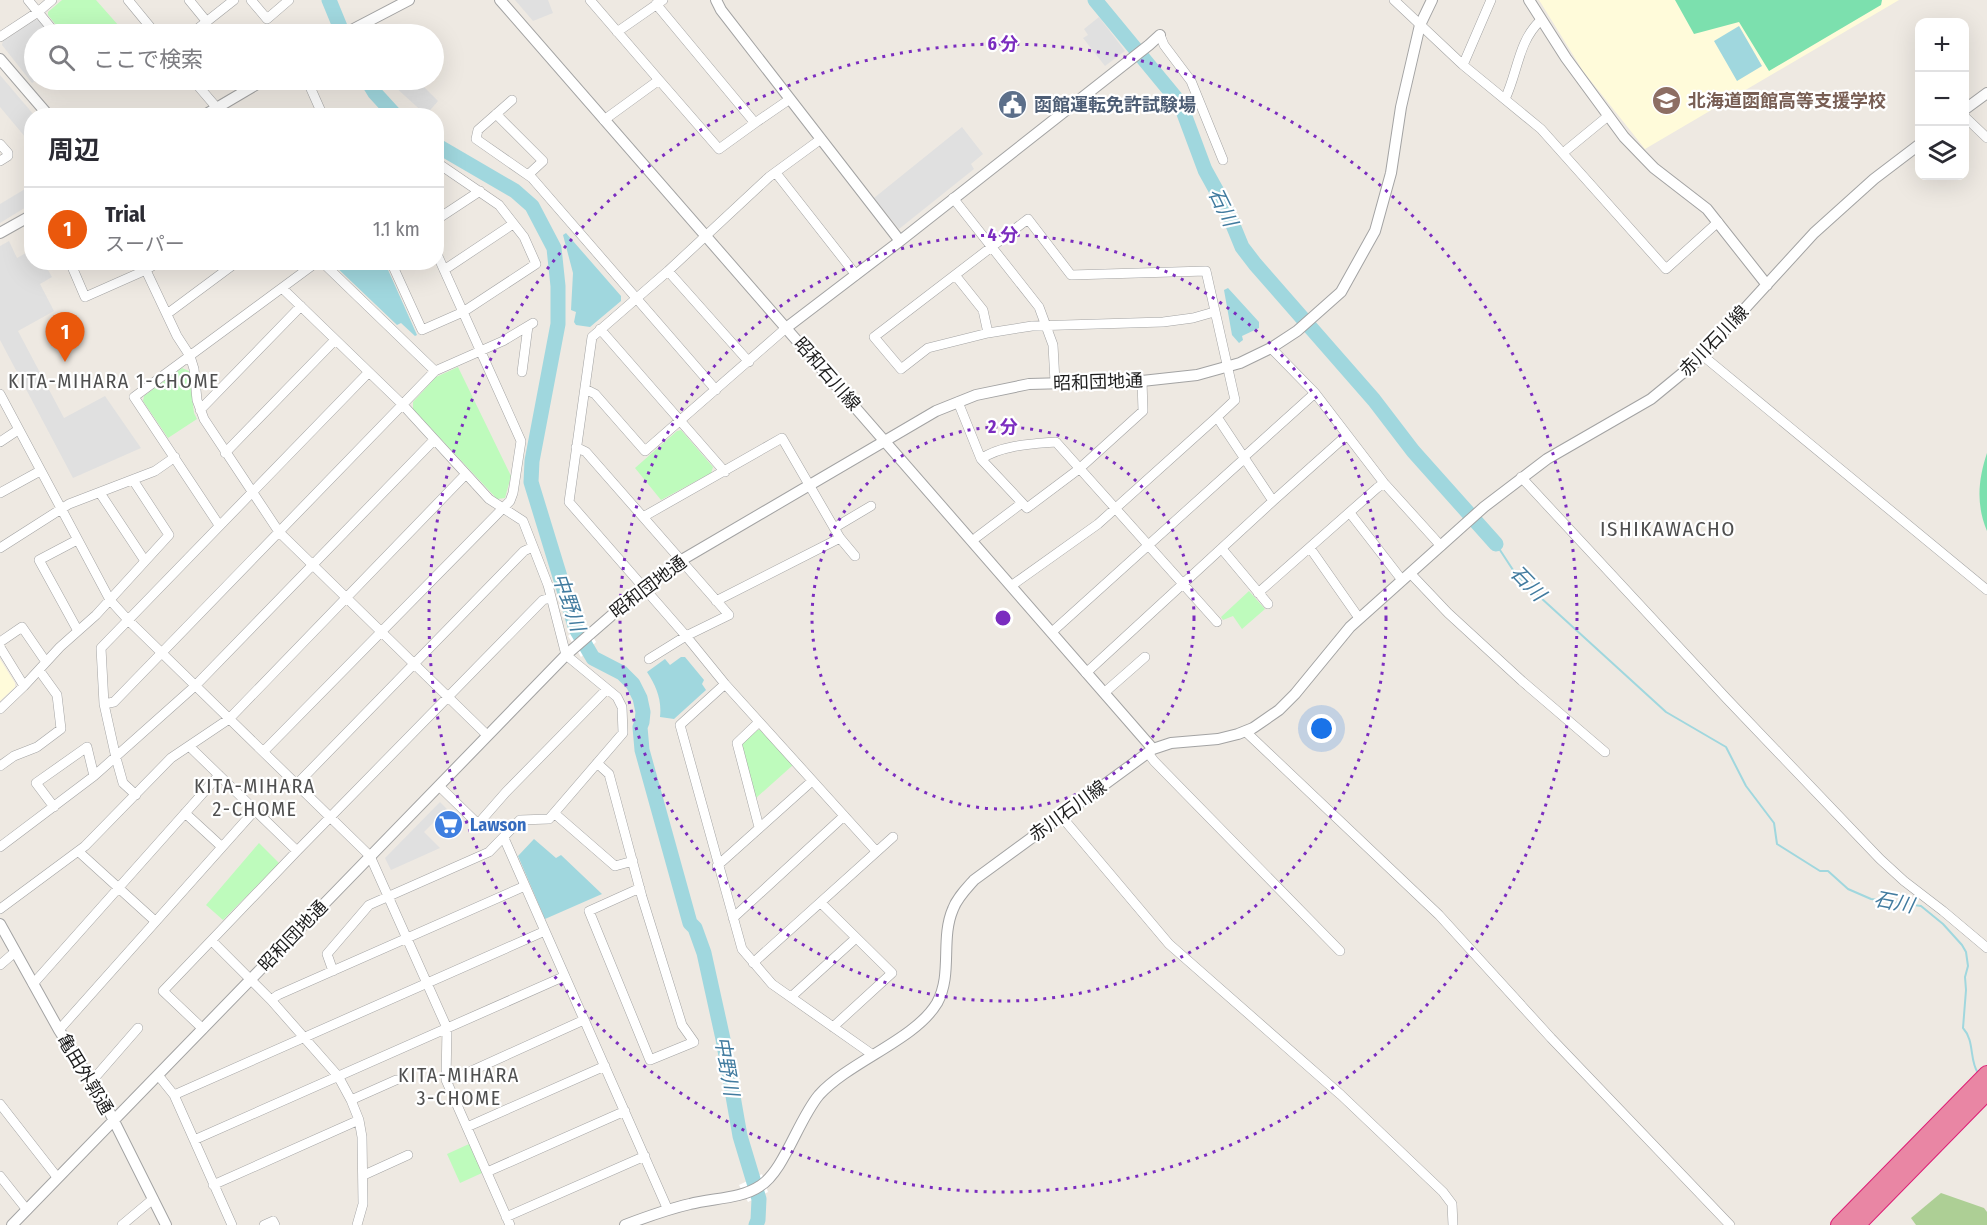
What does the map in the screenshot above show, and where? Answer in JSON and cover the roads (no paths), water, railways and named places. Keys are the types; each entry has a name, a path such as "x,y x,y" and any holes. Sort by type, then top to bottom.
{"highway":[{"path":"1839,1225 1984,1086"},
{"path":"1857,1225 1984,1086"}],"street":[{"path":"28,0 48,24"},
{"path":"0,37 52,0"},
{"path":"128,0 147,24"},
{"path":"189,0 207,22"},
{"path":"204,24 234,0"},
{"path":"250,0 267,19 289,0"},
{"path":"363,24 409,0"},
{"name":"昭和石川線","path":"500,0 1052,632 1150,751"},
{"path":"590,0 719,149 790,99"},
{"path":"716,0 721,10 900,242"},
{"path":"1394,0 1464,65 1541,129 1666,269 1718,222"},
{"name":"昭和団地通","path":"14,1224 57,1177 574,647 643,588 680,561 916,421 958,402 1012,387 1055,382 1142,381 1188,377 1226,368 1270,348 1318,314 1341,292 1375,231 1391,173 1401,107 1420,25 1432,0"},
{"path":"1464,65 1491,0"},
{"path":"1529,0 1566,58 1624,137 1654,168 1689,194 1718,222 1767,285"},
{"path":"617,32 659,2 755,123"},
{"path":"1505,99 1525,42 1532,28 1541,20"},
{"path":"585,389 595,394 645,451 749,362 786,327 900,242 1160,35 1164,45 1191,81 1223,160"},
{"path":"0,58 24,86"},
{"path":"604,120 659,80"},
{"path":"27,90 42,108"},
{"path":"202,90 217,108 247,90"},
{"path":"311,90 319,108"},
{"path":"1969,107 1987,93"},
{"path":"512,100 478,130 476,139 528,175 716,390"},
{"path":"496,114 543,162 528,175"},
{"path":"1563,153 1608,116"},
{"path":"1969,120 1987,138"},
{"path":"821,139 776,173 592,337 568,502 686,636 725,684 876,851"},
{"path":"0,144 8,153 8,156 0,161"},
{"name":"赤川石川線","path":"668,1210 743,1193 765,1183 776,1171 804,1116 820,1095 838,1078 920,1023 937,1003 943,988 948,925 952,909 974,880 1150,751 1171,742 1218,739 1245,731 1279,710 1359,618 1484,507 1521,477 1563,449 1651,399 1676,379 1702,355 1814,233 1874,179 1915,148"},
{"path":"395,270 422,330 463,312 536,264 524,237 499,205 444,167"},
{"path":"776,173 856,275"},
{"path":"444,215 480,191"},
{"path":"953,198 1039,307 1053,345 1055,382"},
{"path":"1011,586 1098,524 1234,400 1206,272 1071,275 1028,219 874,337 901,369 928,348 1019,327 1163,322 1193,318 1214,312"},
{"path":"0,233 24,220"},
{"path":"264,751 510,501 521,441 444,270 513,224"},
{"path":"73,270 85,297 136,270"},
{"path":"146,270 177,336 190,356 200,410 225,453 279,532 488,735"},
{"path":"167,314 226,270"},
{"path":"219,525 134,397 306,270"},
{"path":"330,270 435,371"},
{"path":"668,271 749,362"},
{"path":"955,274 983,310 988,333"},
{"path":"282,288 403,405 489,499 523,521 551,598 566,655 618,697 621,702 623,733 549,819 520,820 489,852 369,905 327,954 333,971"},
{"path":"200,410 301,306"},
{"path":"104,704 114,702 435,371 503,341 531,324 522,372"},
{"path":"600,329 725,472"},
{"path":"225,453 335,340"},
{"path":"1270,348 1314,393 1384,483 1441,546"},
{"path":"1702,355 1987,590"},
{"path":"136,795 123,783 116,758 104,704 101,648 368,373"},
{"path":"958,402 981,459 1027,508 1080,469 1143,411 1142,381"},
{"path":"1052,632 1149,546 1314,393"},
{"path":"0,394 39,471 110,600 370,856 447,1028 446,1080 508,1221 645,1156"},
{"path":"1217,417 1273,501"},
{"path":"0,442 18,430"},
{"path":"1086,672 1347,435"},
{"path":"643,518 782,438 840,538 855,556"},
{"path":"0,847 116,758 195,686 434,440"},
{"path":"981,459 1003,450 1056,442 1217,622"},
{"path":"576,447 586,452 729,615 686,636 650,659"},
{"path":"0,548 61,509 155,471 175,458"},
{"path":"0,493 39,471"},
{"path":"0,909 79,852 171,758 229,719 466,474"},
{"path":"1521,477 1880,859 1987,948"},
{"path":"0,709 110,600 169,535 133,480"},
{"path":"1258,593 1384,483"},
{"path":"100,493 145,561"},
{"path":"977,537 1022,503"},
{"path":"834,528 872,506"},
{"path":"1350,513 1406,576 1522,681 1605,752"},
{"path":"716,601 840,538"},
{"path":"77,540 39,560 78,631"},
{"path":"297,784 524,551 533,547"},
{"path":"1310,548 1359,618"},
{"path":"1222,549 1268,604"},
{"path":"202,1029 163,992 297,851 543,600 551,598"},
{"path":"0,642 22,627 46,662"},
{"path":"0,647 24,686"},
{"path":"1104,693 1145,657"},
{"path":"0,766 14,756 37,747 61,729 57,695 39,670"},
{"path":"725,684 680,725 717,866 742,949 772,984 873,1055"},
{"path":"439,786 478,824 506,792 607,689"},
{"path":"759,722 737,743 759,826"},
{"path":"1245,731 1439,915 1551,1038 1730,1225"},
{"path":"189,746 297,851"},
{"path":"54,807 36,783 87,747 94,776"},
{"path":"1150,751 1154,761 1340,951"},
{"path":"597,763 609,774 640,888 682,1025 694,1042 650,1060 589,911 640,888"},
{"path":"33,984 219,775"},
{"path":"717,866 759,826 812,781"},
{"path":"59,1030 255,810"},
{"path":"185,813 222,847"},
{"path":"554,813 615,866 633,861"},
{"path":"733,918 844,816"},
{"path":"1061,816 1169,944 1341,1095 1443,1192 1452,1204 1453,1225"},
{"path":"753,963 893,837"},
{"path":"504,838 668,1210 625,1225"},
{"path":"79,852 155,921"},
{"path":"271,1000 525,886"},
{"path":"821,903 892,973 833,1027"},
{"name":"亀田外郭通","path":"0,924 59,1030 113,1120 166,1225"},
{"path":"174,1095 545,931"},
{"path":"791,997 855,938"},
{"path":"212,941 271,1000 338,1076 351,1100 359,1120 362,1137 364,1175 362,1211 357,1225"},
{"path":"0,965 15,951"},
{"path":"194,1140 565,976"},
{"path":"446,1080 458,1077 584,1020"},
{"path":"91,1082 138,1028"},
{"path":"467,1127 605,1066"},
{"path":"158,1075 174,1095 232,1225"},
{"path":"351,1100 396,1080"},
{"path":"0,1104 57,1177"},
{"path":"487,1172 625,1112"},
{"path":"213,1185 359,1120"},
{"path":"364,1175 408,1155"},
{"path":"0,1176 27,1210"},
{"path":"122,1225 153,1199"},
{"path":"264,1225 273,1221 275,1225"}],"water":[{"path":"1739,26 1762,66 1737,81 1714,41"},
{"path":"566,233 621,296 621,301 590,327 576,325 574,322 576,312 571,310 573,273 563,235"},
{"path":"339,270 388,270 417,335 415,336 401,323 397,325"},
{"path":"1228,288 1259,322 1259,328 1242,336 1243,340 1239,343 1232,335 1224,290"},
{"path":"681,657 685,657 704,680 702,684 706,690 674,719 660,717 658,693 647,672 665,659 670,665"},
{"path":"534,839 556,858 561,855 602,894 545,919 518,856"}],"waterway":[{"name":"中野川","path":"329,0 339,24"},
{"name":"石川","path":"1095,0 1180,103 1205,170 1226,208 1242,247 1374,400 1413,451 1496,544"},
{"name":"中野川","path":"373,90 389,108"},
{"name":"中野川","path":"444,150 515,191 532,206 554,248 558,286 558,324 532,461 531,482 576,629 593,658 622,673 633,684 640,698 643,712 640,727 642,750 690,923 695,928 704,953 723,1039 740,1136 759,1199 756,1225"},
{"name":"石川","path":"1496,544 1515,573 1529,587 1666,712 1726,747 1746,786 1774,823 1777,844 1820,871 1828,871 1848,889 1871,899 1921,906 1943,924 1966,952 1968,966 1965,977 1963,1028 1967,1033 1978,1073"}],"place":[{"name":"北海道函館高等支援学校","path":"1667,101"},
{"name":"函館運転免許試験場","path":"1013,105"},
{"name":"Trial","path":"65,362"},
{"name":"Lawson","path":"449,825"}],"district":[{"name":"KITA-MIHARA 1-CHOME","path":"114,381"},
{"name":"ISHIKAWACHO","path":"1668,529"},
{"name":"KITA-MIHARA 2-CHOME","path":"255,798"},
{"name":"KITA-MIHARA 3-CHOME","path":"459,1086"}]}
